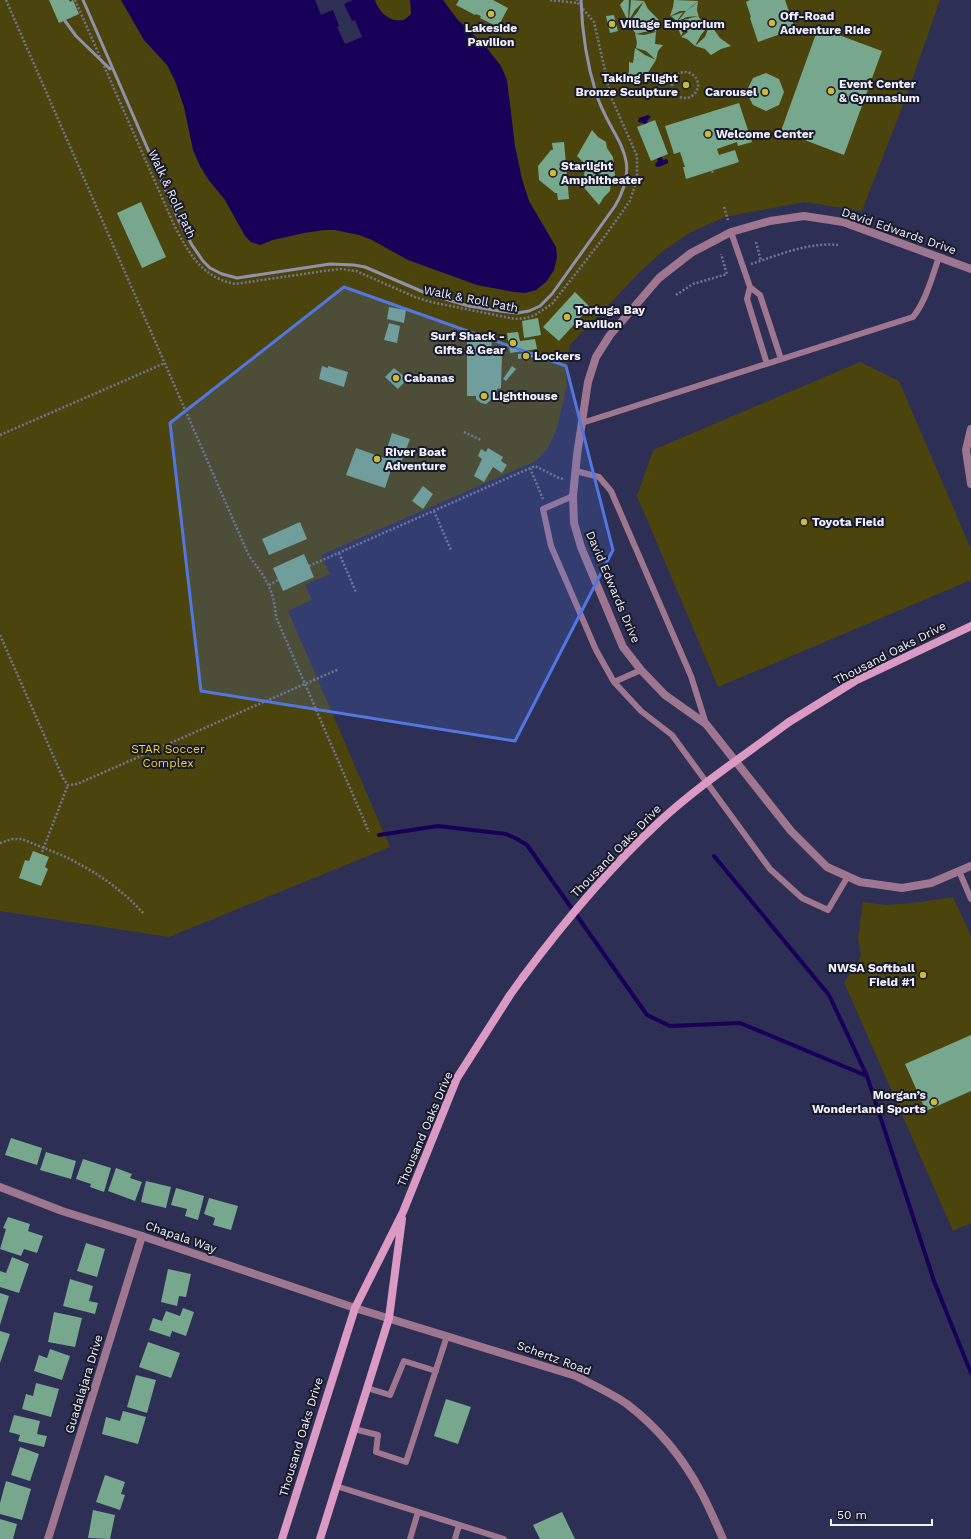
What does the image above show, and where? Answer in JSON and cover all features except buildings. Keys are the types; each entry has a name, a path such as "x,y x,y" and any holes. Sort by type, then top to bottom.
{"main road":[{"name":"Thousand Oaks Drive","path":"282,1539 348,1326 355,1308 403,1212 457,1078 523,977 588,894 659,822 691,794 789,722 855,681 971,626"},
{"name":"Thousand Oaks Drive","path":"320,1539 389,1318 403,1212"}],"street":[{"name":"David Edwards Drive","path":"971,269 843,222 804,216 770,221 731,232 691,252 659,278 610,335 596,357 588,382 573,496 574,523 581,548 623,647 641,670 665,696 706,724 790,831 827,867 860,882 902,888 931,883 971,866"},
{"path":"971,430 966,450 971,484"},
{"name":"Chapala Way","path":"0,1187 62,1211 142,1236 355,1308"},
{"name":"Guadalajara Drive","path":"48,1539 142,1236"},
{"name":"Schertz Road","path":"355,1308 576,1376 626,1404 647,1422 672,1448 688,1470 702,1493 723,1539"}],"lane":[{"path":"731,232 750,287 760,295 781,359"},
{"path":"582,423 913,317 924,300 939,257"},
{"path":"750,287 747,299 767,364"},
{"path":"576,471 599,478 611,491 691,676 706,724"},
{"path":"573,496 543,509 551,546 596,650 614,682 641,711 672,735 770,869 802,898 828,910 848,876"},
{"path":"614,682 641,670"},
{"path":"959,871 971,899"},
{"path":"354,1429 378,1435 376,1452 406,1462 447,1336"},
{"path":"367,1388 390,1395 404,1361 436,1370"},
{"path":"336,1486 504,1539"},
{"path":"410,1539 418,1512"},
{"path":"454,1539 459,1525"}],"path":[{"path":"6,0 249,556 269,585 276,617 369,832"},
{"name":"Walk & Roll Path","path":"75,0 175,227 193,258 210,275 225,282 235,284 341,269 356,271 415,297 432,302 515,319 535,316 552,304 630,201 637,179 637,156 611,97 594,22 577,2"},
{"path":"550,0 577,2"},
{"path":"689,73 693,75 698,82 697,90 689,98 681,98 673,88 674,80 679,74 689,73"},
{"path":"724,207 728,220"},
{"path":"756,242 761,261"},
{"path":"743,267 803,247 823,244 838,245"},
{"path":"676,295 693,284 727,274 721,254"},
{"path":"0,435 165,363"},
{"path":"464,432 481,440"},
{"path":"309,566 535,466 559,478 574,481"},
{"path":"530,468 546,508"},
{"path":"434,511 451,550"},
{"path":"339,553 356,592"},
{"path":"269,585 278,580"},
{"path":"0,635 63,778 68,785"},
{"path":"68,785 77,784 339,668"},
{"path":"43,850 68,785"},
{"path":"0,843 12,839 22,839 43,850 81,865 103,878 133,902 144,914"}],"highlighted area":[{"path":"344,287 566,366 613,550 515,741 201,691 170,423"}],"green space":[{"name":"STAR Soccer Complex","path":"0,0 940,0 906,97 862,211 804,202 725,217 691,232 663,251 641,271 570,345 566,370 567,385 557,428 548,448 536,461 321,555 330,574 305,585 312,600 288,611 390,847 169,937 0,911"},
{"name":"Toyota Field","path":"860,362 899,381 971,549 971,580 718,687 637,496 653,450"},
{"name":"Morgan’s Wonderland Sports","path":"953,897 971,936 971,1223 953,1231 844,982 856,967 861,955 858,939 863,902 886,905 913,903"}],"shaded area":[{"path":"121,0 375,0 382,12 389,18 394,20 404,20 411,14 410,0 443,0 457,19 486,47 501,66 507,80 515,146 522,179 529,201 556,247 557,257 554,270 546,282 536,290 525,293 514,292 477,285 408,260 372,240 359,235 335,230 304,233 273,240 260,245 251,242 245,236 225,200 208,179 200,166 193,150 184,107 175,81 167,65 144,40"},
{"path":"648,115 651,117 647,121 663,160 667,159 668,161 668,163 659,167 655,166 658,161 643,123 638,122 639,118"}],"pier":[{"path":"315,0 353,0 344,4 352,21 355,20 362,37 345,44 337,27 339,26 333,10 321,15"}],"waterway":[{"path":"379,835 438,826 506,834 517,839 527,845 647,1015 670,1026 740,1023 867,1076"},
{"path":"714,856 829,995 867,1076 934,1281 971,1373"}],"railway":[{"path":"83,0 179,221 192,245 210,268 222,274 237,278 330,264 354,265 365,267 428,294 469,306 517,313 529,311 540,306 552,294 615,206 623,188 627,173 626,160 622,148 602,109 590,71 582,24 581,0"},
{"path":"65,21 76,36 110,69"}],"place":[{"name":"Lakeside Pavilion","path":"491,14"},
{"name":"Off-Road Adventure Ride","path":"772,23"},
{"name":"Village Emporium","path":"612,24"},
{"name":"Taking Flight Bronze Sculpture","path":"686,85"},
{"name":"Event Center & Gymnasium","path":"831,91"},
{"name":"Carousel","path":"765,92"},
{"name":"Welcome Center","path":"708,134"},
{"name":"Starlight Amphitheater","path":"553,173"},
{"name":"Tortuga Bay Pavilion","path":"567,317"},
{"name":"Surf Shack - Gifts & Gear","path":"513,343"},
{"name":"Lockers","path":"526,356"},
{"name":"Cabanas","path":"396,378"},
{"name":"Lighthouse","path":"484,396"},
{"name":"River Boat Adventure","path":"377,459"},
{"name":"Toyota Field","path":"804,522"},
{"name":"NWSA Softball Field #1","path":"923,975"},
{"name":"Morgan’s Wonderland Sports","path":"934,1102"}]}
